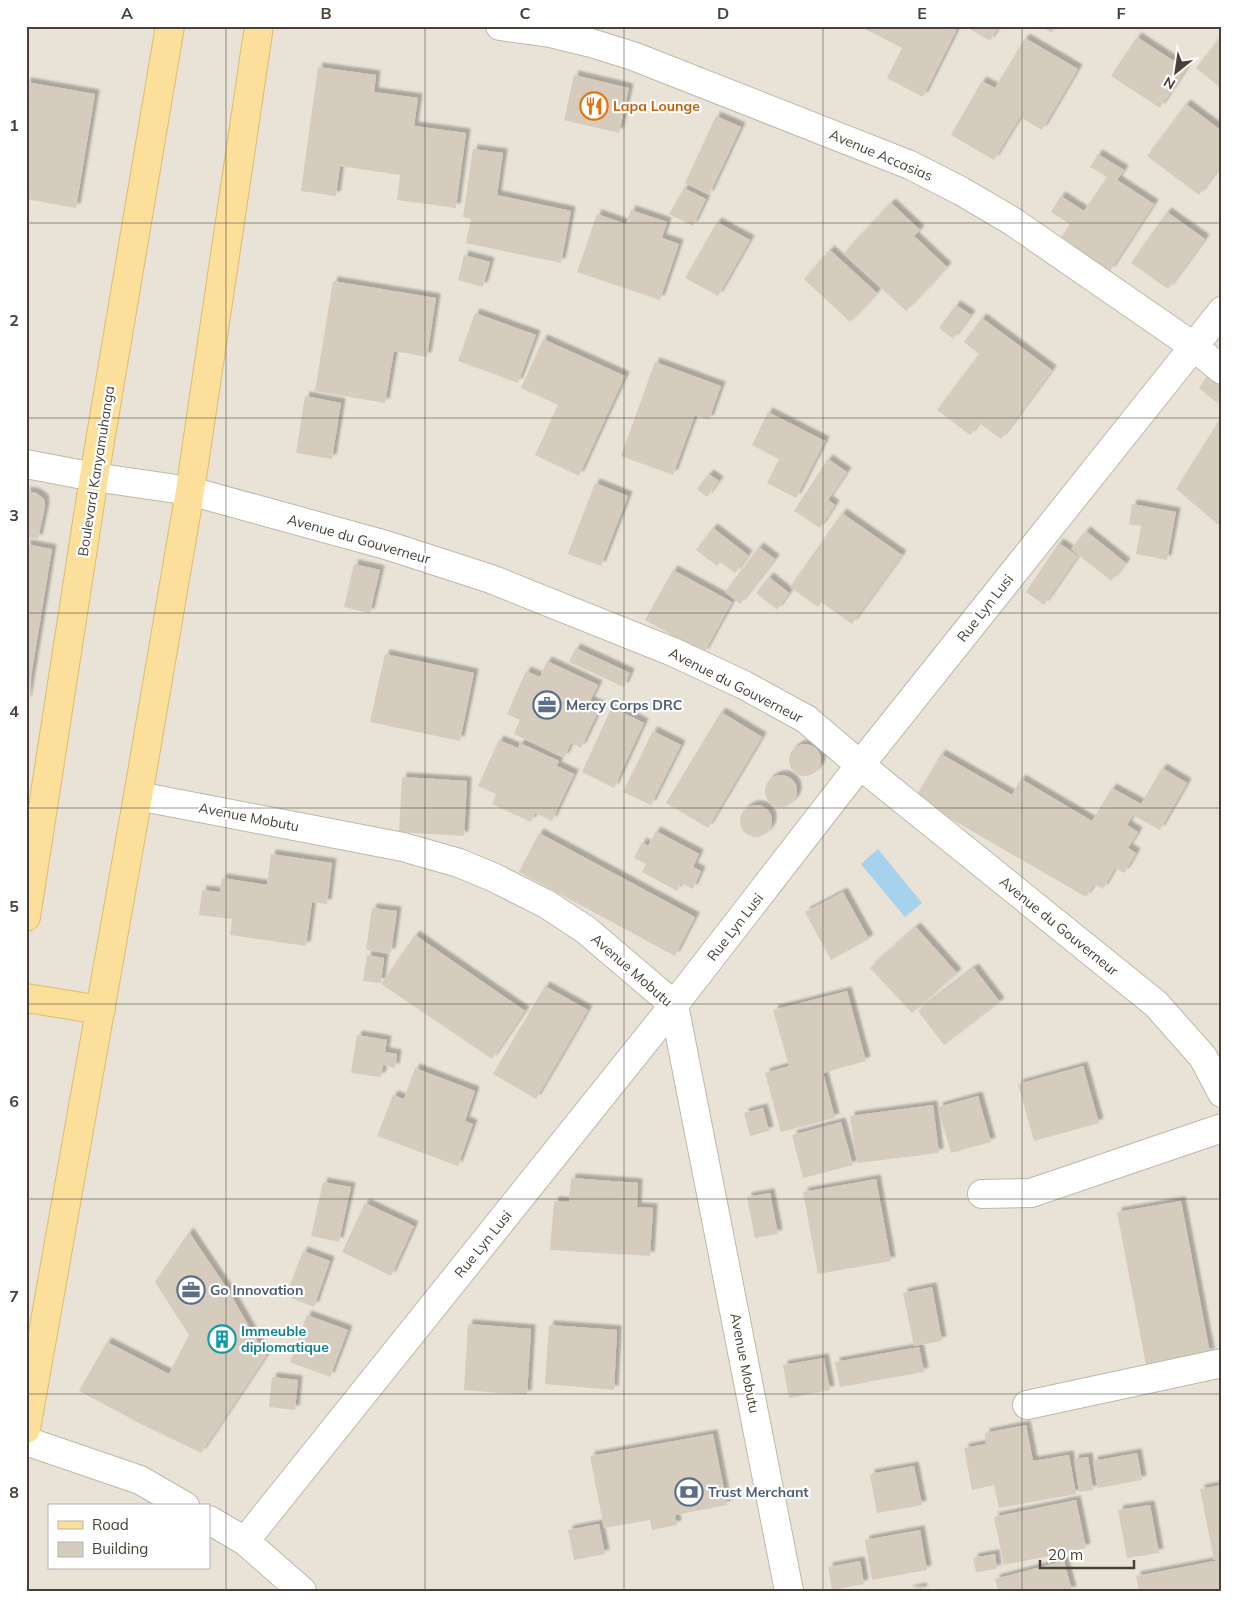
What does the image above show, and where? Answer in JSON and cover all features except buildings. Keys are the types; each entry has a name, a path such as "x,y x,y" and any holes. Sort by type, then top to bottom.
{"main road":[{"name":"Boulevard Kanyamuhanga","path":"26,917 94,477 170,26"},
{"path":"26,1428 101,1010 190,491 259,26"},
{"path":"26,998 101,1010"}],"street":[{"name":"Avenue Accasias","path":"500,26 591,43 633,56 910,165 961,191 1012,221 1193,346 1222,370"},
{"name":"Rue Lyn Lusi","path":"245,1541 674,1005 860,765 1222,311"},
{"name":"Avenue du Gouverneur","path":"26,464 94,477 190,491 386,545 492,579 673,652 744,685 806,719 860,765 1156,1004 1203,1057 1222,1093"},
{"name":"Avenue Mobutu","path":"138,796 403,847 458,863 495,878 548,905 586,930 674,1005 789,1591"},
{"path":"982,1194 1032,1193 1222,1128"},
{"path":"1028,1405 1222,1363"},
{"path":"26,1441 140,1480 182,1504"},
{"path":"210,1521 245,1541 302,1591"}],"shaded area":[{"path":"26,26 1222,26 1222,1591 26,1591"}],"water":[{"path":"878,849 922,903 905,917 861,864"}],"place":[{"name":"Lapa Lounge","path":"594,106"},
{"name":"Mercy Corps DRC","path":"547,705"},
{"name":"Go Innovation","path":"191,1290"},
{"name":"Immeuble diplomatique","path":"222,1339"},
{"name":"Trust Merchant","path":"689,1492"}]}
